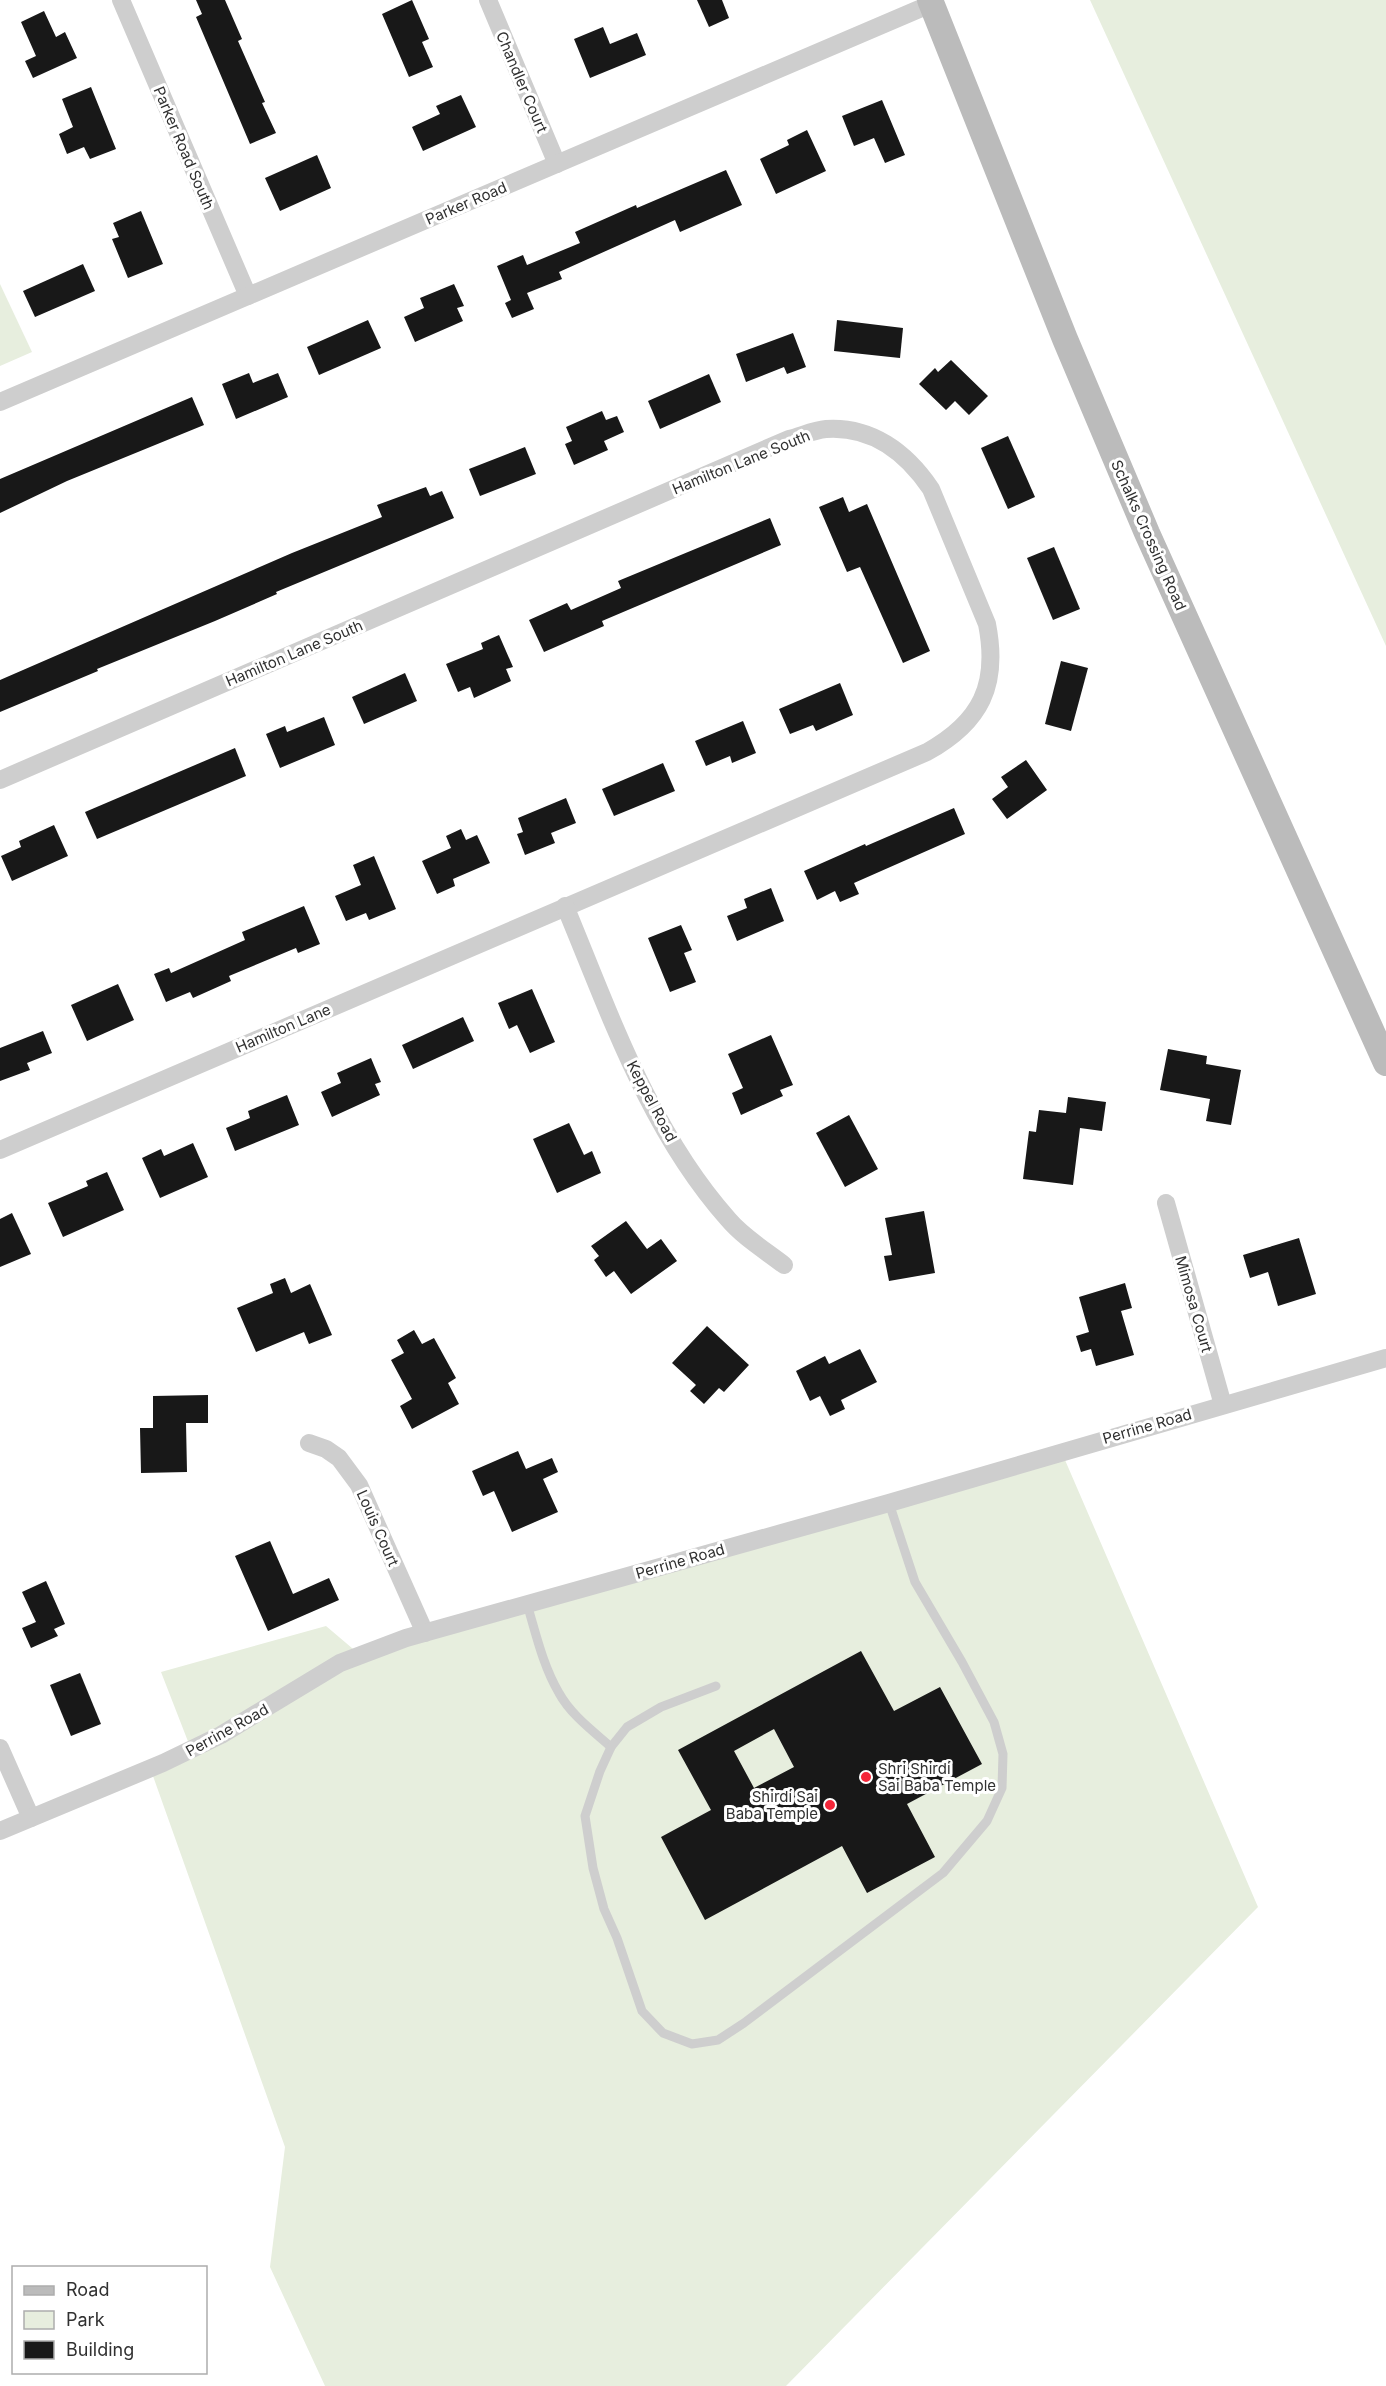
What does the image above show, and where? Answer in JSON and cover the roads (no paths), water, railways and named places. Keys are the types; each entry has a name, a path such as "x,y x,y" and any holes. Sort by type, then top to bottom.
{"street":[{"name":"Parker Road South","path":"121,0 248,296"},
{"name":"Chandler Court","path":"488,0 557,164"},
{"name":"Parker Road","path":"0,402 931,2"},
{"name":"Schalks Crossing Road","path":"931,2 1065,339 1147,533 1386,1063"},
{"name":"Hamilton Lane South","path":"0,780 789,439 823,429 852,429 878,439 903,454 931,489 987,624 992,660 990,680 974,714 961,730 927,752 565,906"},
{"name":"Hamilton Lane","path":"0,1150 565,906"},
{"name":"Keppel Road","path":"565,906 624,1048 661,1122 698,1182 730,1221 784,1265"},
{"name":"Mimosa Court","path":"1166,1203 1223,1405"},
{"name":"Perrine Road","path":"0,1831 164,1763 221,1735 340,1663 424,1633 889,1503 1386,1358"},
{"name":"Louis Court","path":"309,1443 326,1449 339,1458 359,1485 424,1633"},
{"path":"0,1748 31,1818"}],"lane":[{"path":"716,1686 661,1707 627,1726 611,1747 600,1771 585,1816 593,1868 604,1909 617,1938 642,2011 663,2033 692,2044 718,2040 744,2023 943,1873 987,1821 1002,1788 1003,1754 988,1712 962,1662 915,1582 889,1503"},
{"path":"528,1604 545,1666 559,1695 581,1721 611,1747"}],"place":[{"name":"Shri Shirdi Sai Baba Temple","path":"866,1777"},
{"name":"Shirdi Sai Baba Temple","path":"830,1805"}]}
